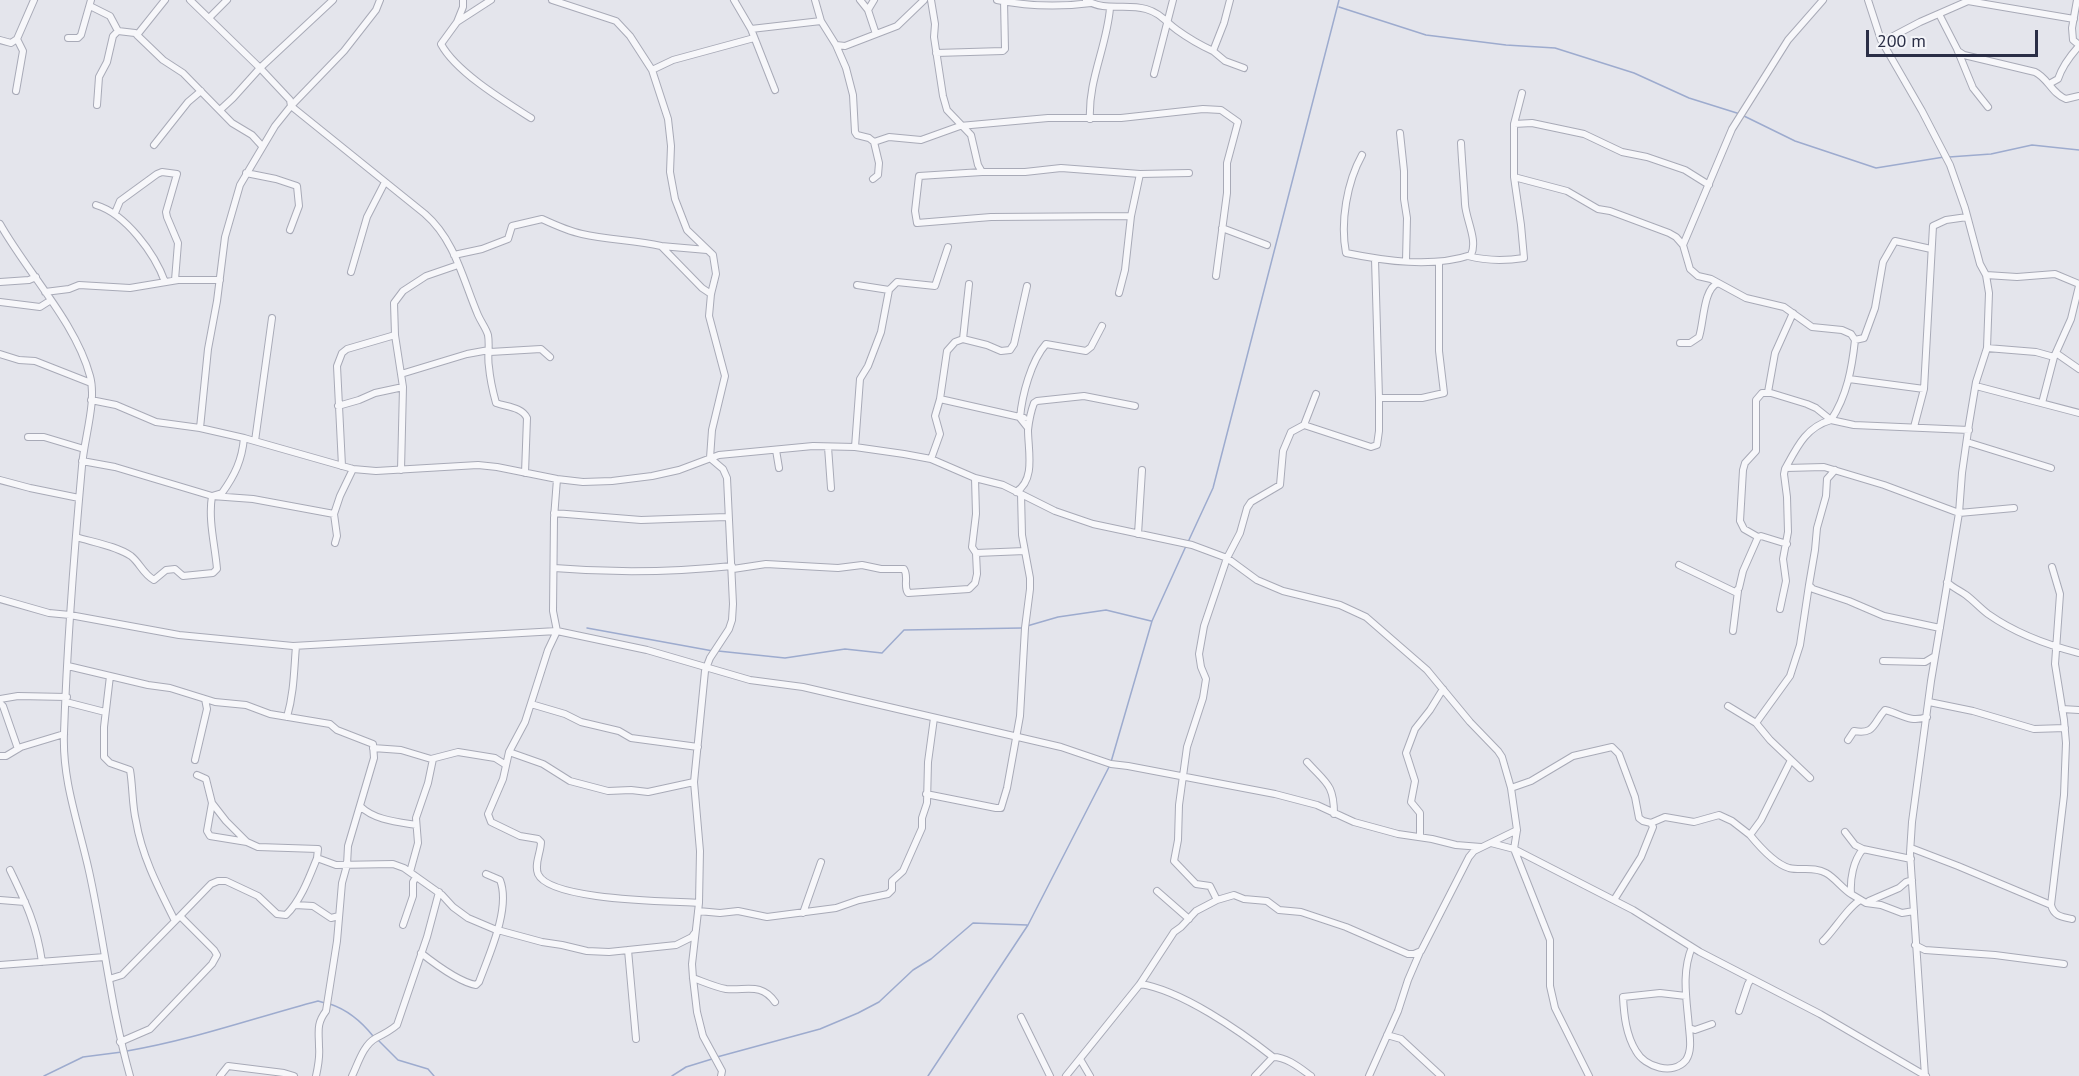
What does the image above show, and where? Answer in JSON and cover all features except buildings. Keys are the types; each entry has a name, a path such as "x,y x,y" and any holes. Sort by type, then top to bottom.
{"street":[{"path":"0,40 11,43 17,39 34,0"},
{"path":"137,35 165,0"},
{"path":"190,0 293,102 437,224 454,255 478,316 487,332 488,366 496,403 520,410 527,418 525,473"},
{"path":"208,18 227,0"},
{"path":"220,110 260,68 333,0"},
{"path":"200,428 208,349 227,228 240,185 262,146 293,102 344,51 376,10 380,0"},
{"path":"463,0 463,7 457,22 441,44 446,54 487,89 531,118"},
{"path":"457,22 492,0"},
{"path":"552,0 616,21 630,36 652,70 668,119 671,146 670,172 675,199 687,230 713,255 716,274 709,316 724,376 712,430 710,458"},
{"path":"734,0 751,29 775,90"},
{"path":"815,0 821,21 836,45 846,68 853,95 855,132 874,142 879,162 878,175 873,179"},
{"path":"861,0 868,10 876,34"},
{"path":"868,10 874,0"},
{"path":"836,45 845,46 897,26 924,0"},
{"path":"931,0 936,52 947,110 971,135 978,165 982,172"},
{"path":"936,52 1003,51 1005,49 1001,0 1034,4 1079,5 1088,1 1110,8 1128,5 1146,9 1162,16 1175,29 1213,51 1225,61 1244,68"},
{"path":"1154,74 1173,0"},
{"path":"1213,51 1230,0"},
{"path":"1683,245 1732,129 1788,40 1823,0"},
{"path":"1868,0 1882,42 1950,165 1980,264 1986,275 1989,315 1987,348 1976,386 1968,430 1959,513 1935,656 1912,822 1911,859 1915,945 1926,1076"},
{"path":"2049,84 2058,79 2060,72 2079,46 2073,40 2072,28 2077,0"},
{"path":"1882,42 1968,1 2074,19"},
{"path":"68,38 78,38 81,35 90,3 110,16 118,31"},
{"path":"1090,118 1092,79 1107,32 1110,8"},
{"path":"1939,14 1958,51 1973,88 1988,107"},
{"path":"751,29 821,21"},
{"path":"97,105 99,77 107,62 112,36 118,31 135,33 163,60 183,73 232,123 252,135 262,146"},
{"path":"652,70 673,60 754,38"},
{"path":"16,90 23,51 17,39"},
{"path":"1958,51 1964,56 2035,72 2066,99 2079,96"},
{"path":"154,145 182,109 201,91"},
{"path":"1467,256 1482,260 1507,261 1524,258 1514,177 1514,124 1522,93"},
{"path":"874,142 889,137 921,141 960,126 1048,118 1121,118 1203,109 1221,110 1238,122 1227,163 1227,193 1216,276"},
{"path":"1514,124 1532,123 1584,134 1622,152 1647,157 1685,170 1709,185"},
{"path":"1400,133 1407,218 1406,261"},
{"path":"1362,155 1354,169 1345,216 1343,240 1346,253 1375,259 1439,262 1471,255 1473,251 1471,229 1465,207 1461,143"},
{"path":"1131,216 991,217 917,223 915,211 919,176 1025,172 1061,168 1140,174 1189,172"},
{"path":"115,213 120,201 157,174 162,172 177,174 166,212 166,217 178,243 175,280"},
{"path":"246,174 276,179 297,186 299,206 290,230"},
{"path":"1119,293 1140,174"},
{"path":"1514,177 1567,191 1598,210 1610,211 1669,233 1683,245 1690,269 1701,278 1711,279 1746,298 1780,305 1812,327 1842,330 1851,334 1855,340 1849,379 1832,420"},
{"path":"351,272 367,217 385,182"},
{"path":"96,205 115,213 123,220 152,257 165,282"},
{"path":"1914,427 1924,388 1933,226 1946,220 1967,217"},
{"path":"454,255 482,249 508,239 512,226 542,219 581,234 661,246 707,250"},
{"path":"0,224 51,300 85,359 91,383 92,400 82,461 79,498 64,734 68,788 89,870 121,1044 130,1076"},
{"path":"1222,228 1267,245"},
{"path":"0,240 8,238"},
{"path":"1855,340 1864,338 1875,308 1883,262 1895,241 1931,249"},
{"path":"661,246 702,288 711,294"},
{"path":"855,447 860,379 882,332 889,290 897,282 935,286 948,247"},
{"path":"1304,425 1371,447 1377,445 1379,398 1375,259"},
{"path":"1379,398 1422,398 1444,393 1439,351 1439,262"},
{"path":"401,470 403,387 395,335 394,303 403,291 433,273 458,265"},
{"path":"1986,275 2017,277 2055,274 2079,285 2071,319 2055,355 2042,403"},
{"path":"0,282 36,278"},
{"path":"45,292 69,289 79,285 130,288 175,280 220,280"},
{"path":"1680,343 1690,343 1699,337 1708,295 1718,283"},
{"path":"963,339 969,284"},
{"path":"856,285 889,290"},
{"path":"931,459 940,434 935,416 940,399 947,351 955,342 963,339 1001,351 1010,350 1014,344 1027,286"},
{"path":"0,302 40,307 51,300"},
{"path":"1768,392 1775,353 1793,313"},
{"path":"255,441 272,318"},
{"path":"1028,428 1020,418 1022,398 1040,351 1046,344 1086,351 1091,347 1102,326"},
{"path":"342,466 337,366 342,353 347,349 395,335"},
{"path":"1987,348 2055,355 2079,369"},
{"path":"401,374 467,354 489,351 541,349 550,357"},
{"path":"0,354 19,360 35,361 91,383"},
{"path":"1849,379 1924,388"},
{"path":"1976,386 2079,413"},
{"path":"338,406 375,393 403,387"},
{"path":"1787,544 1758,537 1746,531 1742,526 1741,487 1744,466 1756,451 1756,400 1762,393 1768,392 1807,404 1832,420 1854,425 1968,430"},
{"path":"1216,900 1210,886 1196,884 1174,861 1186,747 1203,698 1206,679 1199,654 1204,626 1227,558 1240,533 1244,513 1251,502 1280,485 1283,451 1291,432 1304,425 1316,394"},
{"path":"926,794 1000,808 1013,758 1021,706 1024,633 1030,578 1022,536 1019,493 1028,478 1028,428 1033,405 1037,400 1084,396 1135,406"},
{"path":"940,399 1020,418 1030,418"},
{"path":"92,400 116,405 156,422 200,428 244,438 352,469 376,471 478,465 583,482 652,476 679,470 719,455 776,450 855,447 931,459 975,478 1003,485 1055,511 1093,525 1192,545 1227,558 1257,580 1283,591 1340,605 1366,617 1427,669 1470,722 1498,751 1505,765 1511,788 1517,830 1514,849 1550,940 1550,986 1555,1008 1589,1076"},
{"path":"1780,609 1786,582 1783,559 1787,544 1787,497 1784,474 1805,434 1822,422 1832,420"},
{"path":"28,436 45,437 84,449"},
{"path":"212,496 222,493 234,476 242,456 244,438"},
{"path":"1967,442 2052,468"},
{"path":"828,447 831,488"},
{"path":"776,450 779,468"},
{"path":"710,458 723,469 727,478 727,517 732,567 732,620 706,666 694,782 700,851 699,903 694,933 693,978 697,1012 703,1036 722,1071 721,1076"},
{"path":"82,461 115,467 212,496 253,499 334,514"},
{"path":"1786,468 1824,467 1884,485 1959,513 2014,508"},
{"path":"335,543 337,536 334,514 352,469"},
{"path":"1138,534 1142,470"},
{"path":"1756,723 1790,676 1800,645 1815,550 1816,528 1825,505 1827,479 1835,470"},
{"path":"554,568 616,571 696,570 766,564 838,568 862,565 881,569 904,569 907,574 906,590 908,593 969,589 975,583 977,573 976,553 972,547 976,514 975,478"},
{"path":"557,479 554,513 553,610 557,631 548,651 525,722 509,752 503,779 488,814 489,818 491,822 520,836 538,839 541,842 537,866 541,878 555,886 599,897 699,903"},
{"path":"0,480 79,498"},
{"path":"76,537 131,556 144,573 154,580 166,570 175,570 183,576 213,573 217,569 213,544 212,496"},
{"path":"554,513 641,519 727,517"},
{"path":"1733,631 1743,571 1758,537"},
{"path":"976,553 1024,550"},
{"path":"1679,566 1732,592 1738,591"},
{"path":"2052,567 2060,594 2055,664 2065,728 2064,795 2050,905 2057,915 2072,919"},
{"path":"1947,582 1954,589 1960,590 1986,613 2026,636 2079,653"},
{"path":"1809,585 1813,589 1884,616 1940,627"},
{"path":"1946,593 1954,589"},
{"path":"0,599 49,613 179,635 296,646 557,631 647,650 750,680 803,687 1061,747 1111,764 1275,794 1317,805 1354,822 1398,834 1420,836 1456,846 1480,847"},
{"path":"287,717 295,675 296,646"},
{"path":"1883,661 1925,662 1935,656"},
{"path":"68,666 170,688 205,699 246,705 287,717 330,724 338,730 373,744 374,758 348,846 326,1011 319,1020 318,1027 319,1056 316,1076"},
{"path":"110,676 105,712 104,757 110,763 130,770 135,820 159,888 178,918 214,950 217,956 150,1029 121,1044"},
{"path":"1420,836 1420,813 1411,802 1415,782 1406,753 1415,729 1443,689"},
{"path":"18,748 0,701 18,696 66,699 105,712"},
{"path":"195,760 207,709 205,699"},
{"path":"1929,702 1973,711 2034,729 2065,728"},
{"path":"531,704 565,714 581,722 619,731 631,738 698,747"},
{"path":"1728,706 1756,723 1770,740 1810,778"},
{"path":"2062,709 2079,710"},
{"path":"1848,740 1854,731 1862,733 1869,730 1885,711 1911,720 1927,717"},
{"path":"698,911 720,913 738,910 767,917 837,908 842,904 888,894 892,890 892,881 903,871 922,828 922,818 927,803 928,762 934,718"},
{"path":"0,756 6,756 18,748 64,734"},
{"path":"1511,788 1531,780 1573,756 1612,747 1619,754 1635,797 1639,818 1643,821 1651,823 1665,817 1694,822 1719,815 1750,835 1764,852 1783,865 1825,872 1863,901 1902,913 1914,910"},
{"path":"374,748 401,750 433,759 458,752 495,758 506,765"},
{"path":"509,752 543,764 570,781 608,791 648,792 694,782"},
{"path":"403,926 413,896 413,875 418,843 416,818 429,783 433,759"},
{"path":"1750,835 1761,820 1791,760"},
{"path":"1307,762 1330,787 1334,795 1334,814"},
{"path":"109,980 122,975 211,884 226,881 250,892 280,915 286,915 295,905 307,882 317,858 318,849 258,847 248,842 210,836 207,831 212,803 206,779 197,775"},
{"path":"212,803 248,842"},
{"path":"360,806 367,813 416,825"},
{"path":"1614,900 1641,857 1653,827 1651,823"},
{"path":"1371,1075 1398,1011 1408,980 1463,866 1474,851 1480,847 1517,830"},
{"path":"1845,832 1855,845 1863,849 1905,860 1911,859"},
{"path":"1491,843 1514,849 1614,900 1692,947 1820,1014 1926,1076"},
{"path":"1911,848 2050,905"},
{"path":"1851,894 1850,881 1857,858 1863,849"},
{"path":"317,858 336,865 393,864 404,868 439,892 468,918 498,930 587,951 676,945 692,937 694,933"},
{"path":"803,913 821,862"},
{"path":"10,870 38,935 42,962"},
{"path":"421,953 469,984 476,985 479,982 498,930 504,889 500,880 486,874"},
{"path":"1822,941 1836,928 1856,902 1899,888 1912,880"},
{"path":"1157,891 1189,919"},
{"path":"352,1076 368,1045 397,1025 439,892"},
{"path":"1066,1076 1140,984 1174,932 1196,911 1216,900 1234,895 1244,899 1267,901 1280,910 1301,912 1346,927 1408,954 1421,951"},
{"path":"0,900 25,902"},
{"path":"295,905 313,906 331,918 339,916"},
{"path":"1915,945 1925,950 2064,964"},
{"path":"1686,996 1660,993 1623,997 1624,1017 1636,1051 1651,1067 1665,1070 1679,1068 1687,1059 1690,1039 1686,996 1684,981 1692,947"},
{"path":"628,950 636,1039"},
{"path":"0,965 105,957"},
{"path":"693,978 722,988 748,987 760,990 775,1002"},
{"path":"1739,1011 1751,979"},
{"path":"1140,984 1153,986 1198,1006 1273,1057 1290,1062 1311,1076"},
{"path":"1021,1017 1050,1076"},
{"path":"1689,1028 1695,1030 1712,1024"},
{"path":"1387,1035 1401,1039 1441,1076"},
{"path":"1255,1076 1273,1057"},
{"path":"1080,1059 1090,1076"},
{"path":"220,1076 228,1066 294,1076"}],"waterway":[{"path":"1188,542 1213,488 1339,0"},
{"path":"1339,7 1426,35 1506,45 1555,48 1634,73 1689,98 1740,114"},
{"path":"1744,116 1795,141 1876,168 1944,157"},
{"path":"1949,157 1991,154 2032,145 2079,150"},
{"path":"1111,762 1152,621 1186,546"},
{"path":"1027,626 1058,617 1106,610 1151,621"},
{"path":"587,628 713,651"},
{"path":"718,651 785,658 845,649 882,653 904,630 1022,628"},
{"path":"928,1076 1028,925 1109,767"},
{"path":"717,1057 820,1029 858,1013 879,1002 913,970 931,959 973,923 1027,925"},
{"path":"127,1051 199,1035 318,1001 325,1003"},
{"path":"330,1004 354,1017 373,1036"},
{"path":"377,1039 398,1060 428,1069 434,1076"},
{"path":"44,1076 83,1057 122,1052"},
{"path":"672,1076 686,1067 712,1059"}]}
